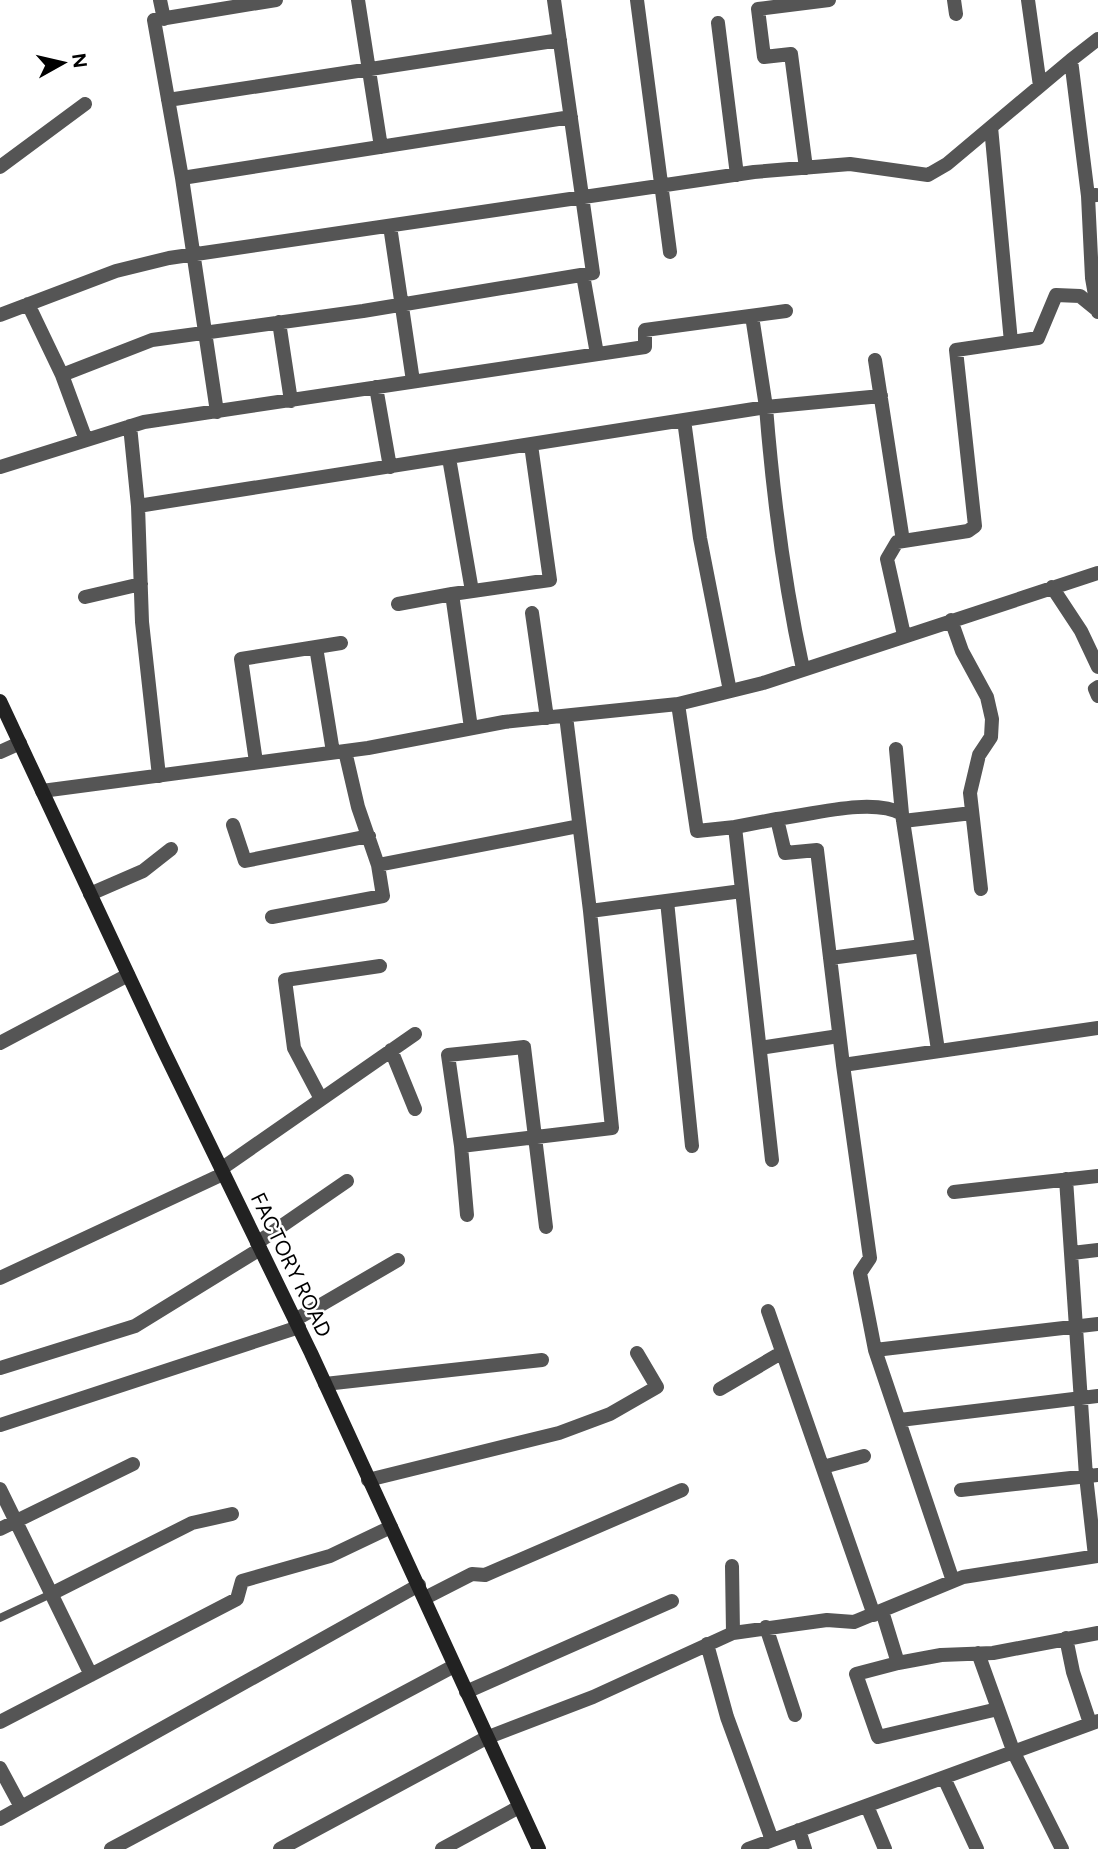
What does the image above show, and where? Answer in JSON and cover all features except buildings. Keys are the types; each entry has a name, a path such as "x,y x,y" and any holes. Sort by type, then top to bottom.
{"main road":[{"name":"FACTORY ROAD","path":"0,701 128,975 297,1324 539,1849"}],"street":[{"path":"160,0 164,19"},
{"path":"217,412 195,254 154,20 237,3 276,0"},
{"path":"358,0 381,147"},
{"path":"62,375 152,340 593,273 554,0"},
{"path":"637,0 670,252"},
{"path":"806,168 791,54 764,57 758,9 830,0"},
{"path":"1028,0 1040,86"},
{"path":"718,23 737,175"},
{"path":"0,314 116,271 195,254 737,175 850,164 928,175 947,164 1098,39"},
{"path":"168,100 560,40"},
{"path":"1071,60 1093,195 1097,310"},
{"path":"0,167 85,104"},
{"path":"182,178 571,117"},
{"path":"991,127 1012,342"},
{"path":"390,226 413,381"},
{"path":"583,275 597,354"},
{"path":"904,635 887,559 890,549 903,541 968,531 975,526 956,350 1038,338 1056,295 1080,296 1097,310"},
{"path":"28,304 62,375 86,440"},
{"path":"0,467 130,426 645,347 645,330 786,311"},
{"path":"752,316 766,407 782,564 803,669"},
{"path":"279,322 291,401"},
{"path":"875,360 903,541"},
{"path":"376,387 390,467"},
{"path":"138,506 766,407 881,397"},
{"path":"684,421 699,538 730,691"},
{"path":"130,426 138,506 149,704 159,776"},
{"path":"398,604 550,580 531,445"},
{"path":"449,458 472,592"},
{"path":"42,791 339,751 471,728 678,704 803,669 1098,573"},
{"path":"85,597 141,584"},
{"path":"1052,587 1081,631 1097,662"},
{"path":"452,594 471,728"},
{"path":"532,613 547,718"},
{"path":"951,620 962,651 987,697 992,719 991,737 979,755 970,793 981,889"},
{"path":"256,762 241,659 341,643"},
{"path":"272,917 383,896 378,865 339,751 316,647"},
{"path":"1098,687 1095,690 1098,696"},
{"path":"678,704 697,831 863,807 891,807 902,818 972,813"},
{"path":"461,1146 612,1128 590,911 566,716"},
{"path":"0,752 20,743"},
{"path":"896,748 902,818 938,1050"},
{"path":"777,819 785,853 817,850 842,1065 870,1258 860,1273 875,1350 953,1581"},
{"path":"233,825 244,861 369,836"},
{"path":"378,865 579,826"},
{"path":"735,827 772,1160"},
{"path":"90,894 143,871 171,849"},
{"path":"590,911 742,891"},
{"path":"667,901 692,1146"},
{"path":"830,958 922,946"},
{"path":"321,1099 294,1048 285,980 380,966"},
{"path":"0,1043 128,975"},
{"path":"842,1065 1098,1028"},
{"path":"0,1278 222,1171 415,1034"},
{"path":"760,1048 839,1035"},
{"path":"467,1215 461,1146 448,1055 524,1046 545,1227"},
{"path":"391,1050 415,1109"},
{"path":"954,1192 1098,1176"},
{"path":"280,1849 486,1738 593,1697 733,1633 827,1620 854,1622 963,1577 1097,1556 1092,1475 1081,1398 1066,1179"},
{"path":"0,1368 135,1326 259,1246 347,1181"},
{"path":"1072,1253 1098,1250"},
{"path":"0,1425 297,1324 398,1259"},
{"path":"768,1311 822,1467 898,1663"},
{"path":"875,1350 1098,1324"},
{"path":"368,1480 559,1433 610,1414 657,1387 637,1353"},
{"path":"720,1389 781,1353"},
{"path":"325,1384 542,1360"},
{"path":"900,1420 1098,1396"},
{"path":"822,1467 864,1456"},
{"path":"0,1529 133,1464"},
{"path":"961,1490 1092,1475"},
{"path":"0,1489 91,1675"},
{"path":"0,1819 422,1591 472,1574 485,1575 682,1490"},
{"path":"51,1594 192,1523 232,1514"},
{"path":"0,1722 237,1599 242,1581 330,1556 391,1527"},
{"path":"732,1566 733,1633"},
{"path":"466,1692 671,1601"},
{"path":"766,1627 795,1715"},
{"path":"998,1709 878,1737 856,1674 941,1655 978,1653 1098,1633"},
{"path":"752,1848 1094,1722 1073,1672 1066,1638"},
{"path":"707,1644 727,1717 772,1840"},
{"path":"978,1653 1014,1753 1062,1849"},
{"path":"111,1849 454,1666"},
{"path":"0,1768 21,1807"},
{"path":"944,1778 977,1849"},
{"path":"867,1806 885,1849"},
{"path":"442,1849 519,1807"},
{"path":"799,1830 805,1849"}],"lane":[{"path":"0,1618 51,1594"}]}
